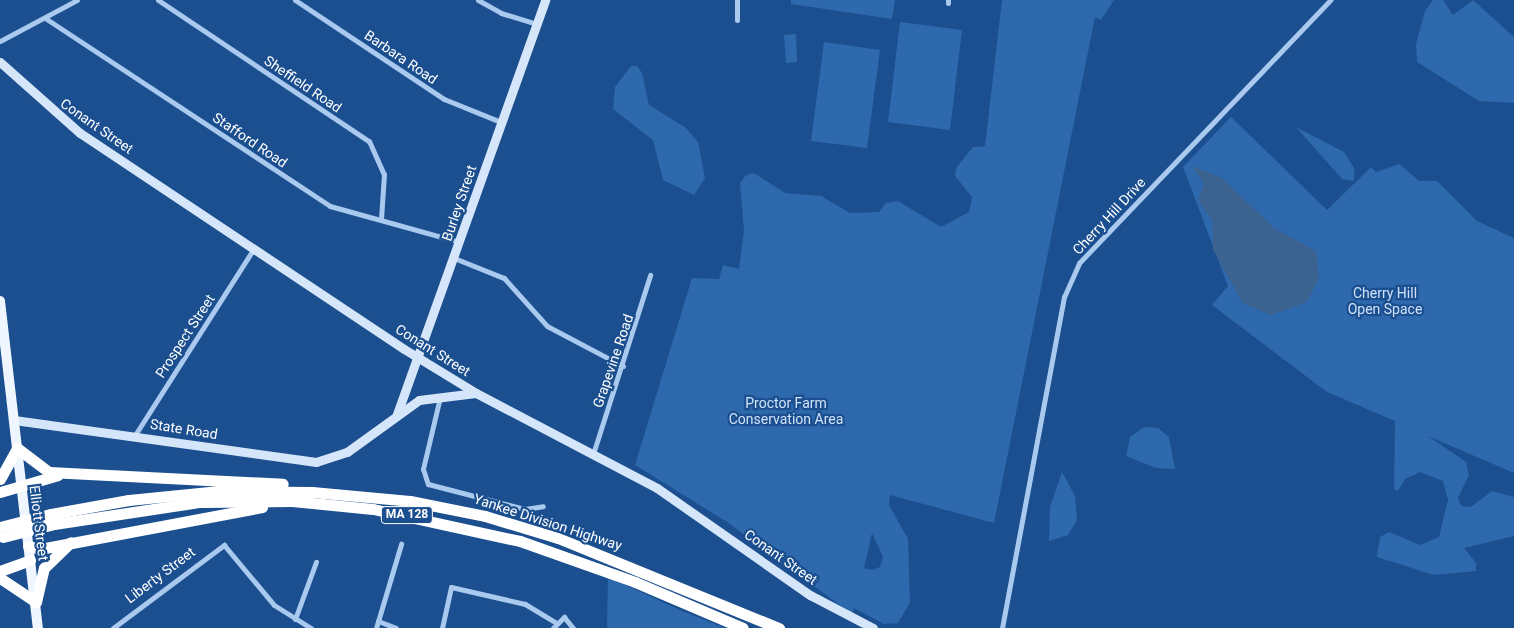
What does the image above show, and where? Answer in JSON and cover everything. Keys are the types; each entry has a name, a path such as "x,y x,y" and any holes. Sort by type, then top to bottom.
{"highway":[{"path":"0,479 17,448 39,468 63,474 248,481 361,495"},
{"path":"0,492 63,474"},
{"name":"Yankee Division Highway","path":"1,532 129,500 217,491 361,495 510,523 628,564 779,628"},
{"name":"Yankee Division Highway","path":"52,519 218,501 292,501 373,509 520,541 635,582 743,628"},
{"path":"28,546 40,549 72,541 260,507 373,509"},
{"path":"0,578 36,602 44,568 72,541"},
{"path":"0,572 30,560"}],"main road":[{"name":"Burley Street","path":"397,414 545,0"},
{"name":"Conant Street","path":"0,62 67,124 418,358 476,393 665,493 810,595 873,628"},
{"name":"Elliott Street","path":"0,301 3,349 14,420 38,628"},
{"path":"397,414 419,400 441,394 476,393"},
{"name":"State Road","path":"14,420 135,435 307,462 332,460 347,452 397,414"}],"street":[{"path":"0,41 77,0"},
{"name":"Sheffield Road","path":"158,0 368,142 384,174 381,219"},
{"name":"Barbara Road","path":"295,0 444,99 501,122"},
{"path":"478,0 501,13 537,24"},
{"path":"737,0 737,20"},
{"name":"Cherry Hill Drive","path":"1002,628 1064,297 1079,263 1330,0"},
{"name":"Stafford Road","path":"45,18 330,206 460,242"},
{"name":"Prospect Street","path":"135,435 254,248"},
{"path":"454,258 504,278 546,326 623,366"},
{"name":"Grapevine Road","path":"593,454 623,366 650,275"},
{"name":"Yankee Division Highway","path":"441,394 422,469 428,484 525,509 543,506"},
{"path":"376,628 401,544"},
{"name":"Liberty Street","path":"113,628 224,545 264,596 295,619"},
{"path":"311,628 295,619 316,562"},
{"path":"442,628 451,587 525,604 554,625 567,618 573,628"},
{"path":"378,621 396,628"}],"green space":[{"path":"791,0 895,0 892,19 791,4"},
{"name":"Proctor Farm Conservation Area","path":"1002,0 1114,0 1101,20 1095,17 994,523 890,495 889,505 908,539 910,602 898,623 884,624 854,608 852,614 727,522 635,465 692,278 719,279 723,265 739,269 744,230 740,183 746,175 754,173 785,193 821,196 850,213 879,212 886,203 898,201 941,227 969,212 972,197 955,176 956,168 973,147 985,146","holes":["872,533 883,557 880,567 872,570 864,568"]},
{"path":"1433,0 1443,0 1453,15 1473,0 1514,37 1514,103 1479,101 1417,62 1416,44 1425,11"},
{"path":"900,22 962,30 950,130 888,122"},
{"path":"796,34 797,62 786,63 784,35"},
{"path":"824,42 880,50 867,148 811,141"},
{"path":"631,66 637,66 642,73 649,105 686,128 698,142 705,178 694,195 663,180 653,140 613,109 615,87"},
{"name":"Cherry Hill Open Space","path":"1231,117 1327,210 1371,167 1376,172 1399,164 1419,181 1437,181 1477,221 1514,238 1514,473 1428,436 1466,462 1469,475 1458,498 1461,506 1471,507 1492,491 1514,497 1514,536 1464,548 1476,563 1476,571 1434,575 1377,557 1380,537 1389,532 1420,545 1439,537 1448,500 1443,481 1420,472 1405,479 1398,491 1394,489 1395,421 1327,392 1212,305 1228,286 1183,167"},
{"path":"1296,127 1344,152 1354,168 1354,181 1342,179"},
{"path":"1144,427 1158,428 1169,437 1175,469 1156,468 1126,456 1130,437"},
{"path":"1062,472 1075,496 1077,520 1068,535 1049,541 1050,507"},
{"path":"608,577 682,611 725,628 607,628"}],"shaded area":[{"path":"1192,166 1222,178 1275,229 1316,251 1319,278 1307,302 1271,315 1243,303 1213,250 1212,220 1198,200 1204,184"}]}
